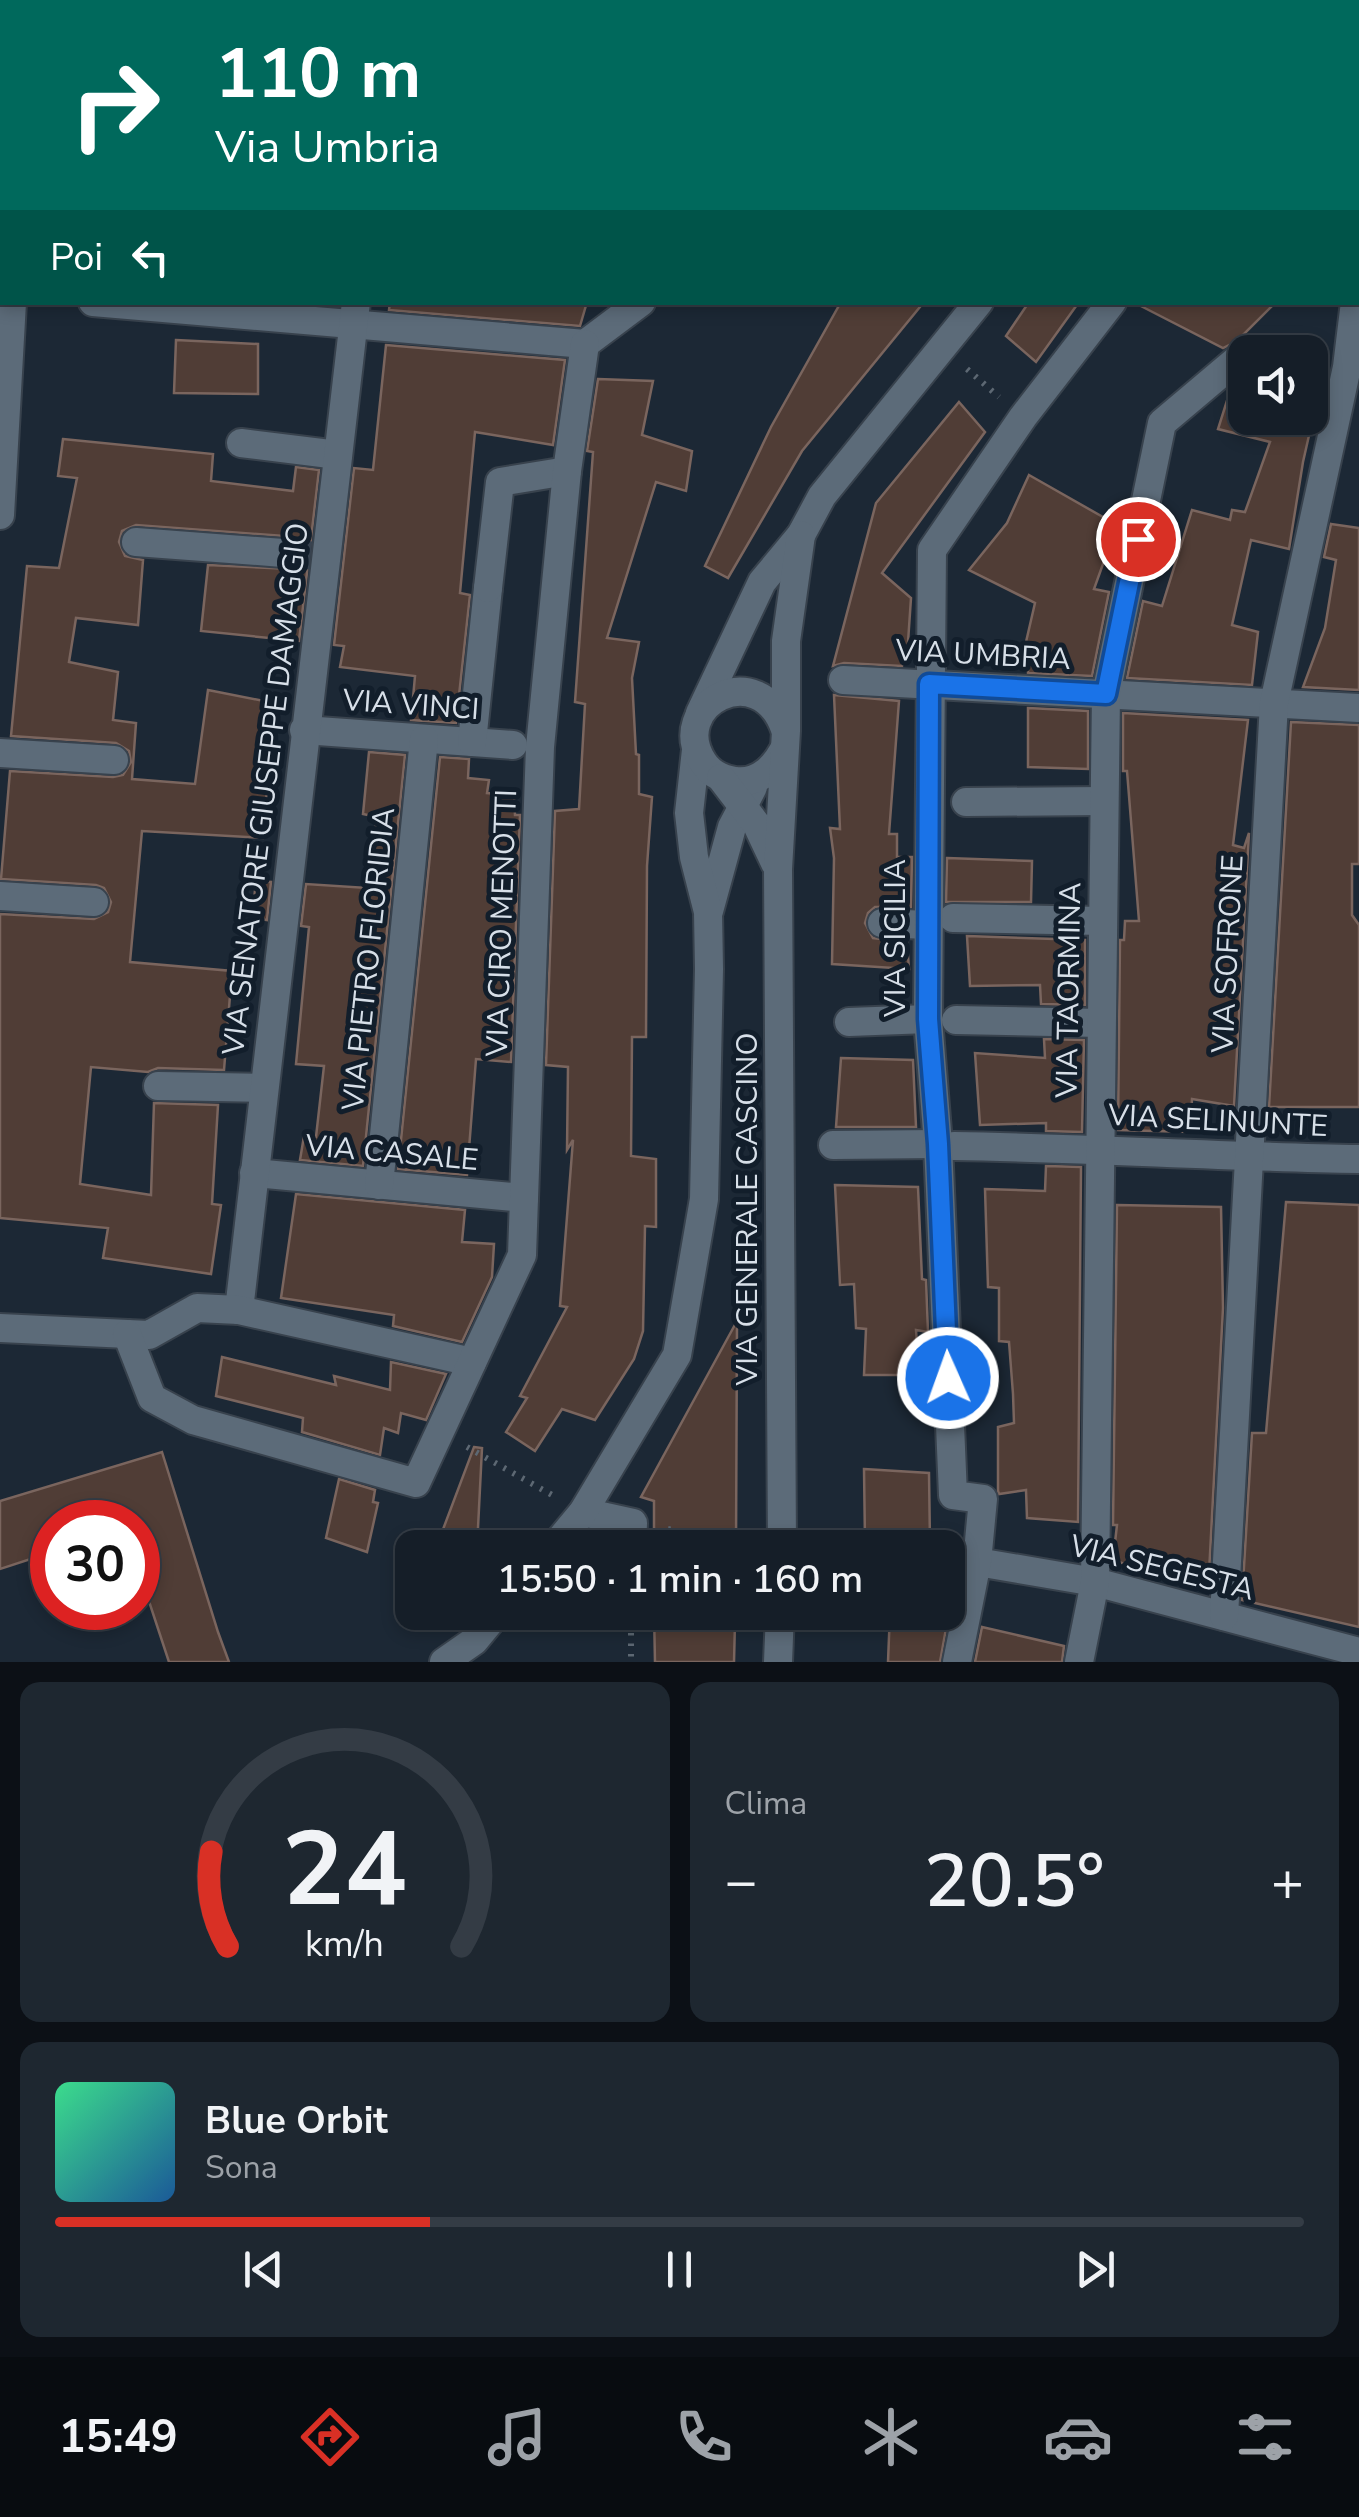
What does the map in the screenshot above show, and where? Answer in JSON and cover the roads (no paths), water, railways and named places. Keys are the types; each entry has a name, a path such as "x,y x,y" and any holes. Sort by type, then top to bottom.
{"street":[{"path":"0,515 12,305"},
{"path":"158,305 354,314 585,344 637,305"},
{"path":"708,912 694,857 690,813 694,732 700,713 762,582 802,535 822,496 976,305"},
{"name":"VIA SICILIA","path":"957,1662 978,1562 983,1499 953,1495 946,1145 928,1019 940,921 929,684 932,550 1022,418 1110,305"},
{"name":"VIA SOFRONE","path":"1224,1616 1274,703 1347,367 1355,305"},
{"name":"VIA SENATORE GIUSEPPE DAMAGGIO","path":"245,1302 254,1173 322,557 354,314"},
{"name":"VIA CIRO MENOTTI","path":"127,1334 152,1398 193,1420 416,1483 440,1432 522,1254 540,747 567,470 585,344"},
{"name":"VIA TAORMINA","path":"1079,1662 1095,1582 1106,694 1162,423 1228,367"},
{"path":"241,442 338,454"},
{"path":"472,742 500,482 567,470"},
{"name":"VIA GENERALE CASCINO","path":"782,1530 778,869 786,642 802,535"},
{"path":"136,542 283,554"},
{"name":"VIA UMBRIA","path":"843,680 1359,708"},
{"path":"568,1530 583,1512 677,1355 704,1199 708,912 742,803 759,778 774,767 784,741 780,714 767,699 750,692 730,691 713,699 700,713"},
{"name":"VIA VINCI","path":"304,730 514,745"},
{"name":"VIA PIETRO FLORIDIA","path":"379,1185 424,739"},
{"path":"696,750 706,767 742,803 778,869"},
{"path":"0,753 114,760"},
{"path":"721,778 740,782 759,778"},
{"path":"966,802 1104,801"},
{"path":"0,896 94,902"},
{"path":"882,923 1102,922"},
{"path":"850,1022 928,1019"},
{"path":"956,1020 1101,1023"},
{"path":"158,1086 264,1088"},
{"name":"VIA SELINUNTE","path":"833,1145 1100,1148 1249,1158 1359,1160"},
{"name":"VIA CASALE","path":"254,1173 524,1198"},
{"path":"0,1328 149,1335 197,1308 245,1302 472,1362"},
{"path":"583,1512 621,1530"},
{"name":"VIA SEGESTA","path":"965,1559 1095,1582 1359,1652"},
{"path":"444,1662 483,1630"},
{"path":"778,1662 779,1630"}],"tunnel":[{"path":"283,553 317,556"}]}
